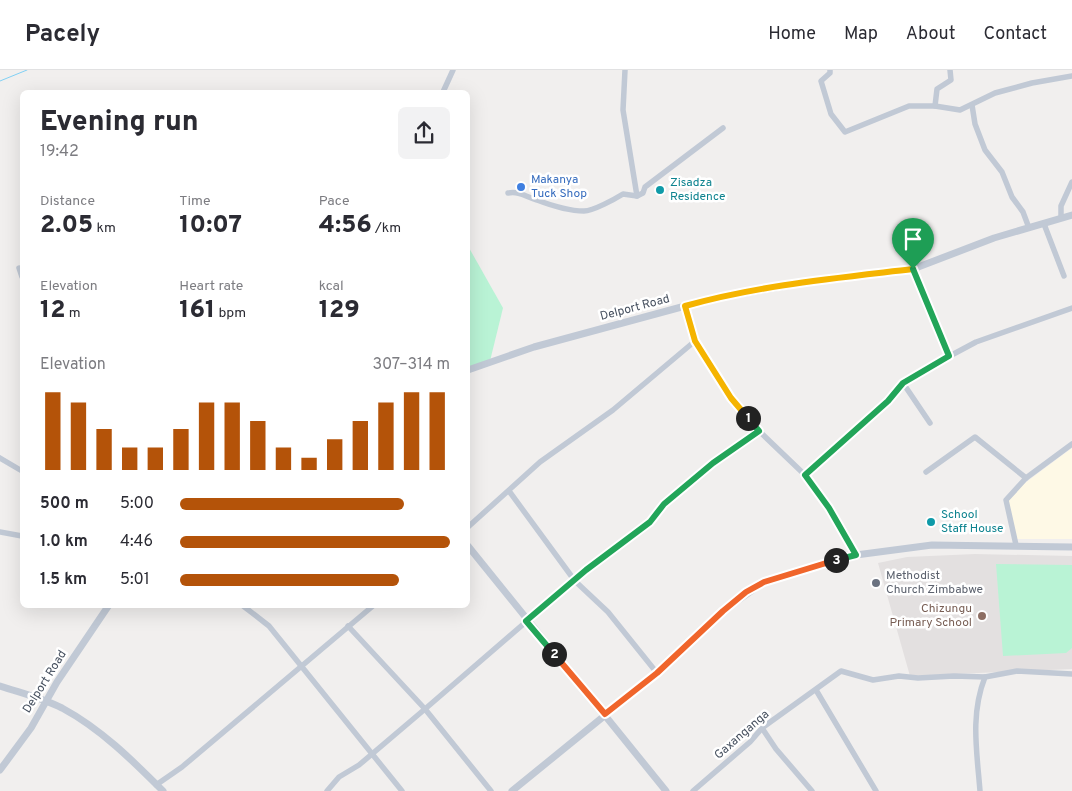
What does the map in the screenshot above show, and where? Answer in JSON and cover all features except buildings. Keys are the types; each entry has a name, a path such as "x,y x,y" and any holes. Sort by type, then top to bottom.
{"street":[{"path":"444,90 453,70"},
{"path":"624,70 623,110 637,196"},
{"path":"830,70 830,74 821,80 831,114 845,132 909,106 935,106 960,110 1004,91 1072,76"},
{"path":"935,106 937,89 951,80 950,70"},
{"path":"972,105 975,124 985,150 1002,172 1012,197 1023,212 1029,228"},
{"path":"508,194 515,192 526,194 535,200 583,211 604,205 623,194 637,196 643,193 645,187 723,128"},
{"path":"1061,218 1061,206 1072,182"},
{"name":"Delport Road","path":"470,369 534,346 685,306 778,286 838,276 913,269 994,238 1072,216"},
{"path":"1044,224 1064,276"},
{"path":"913,269 949,356"},
{"path":"685,306 695,341 731,398 759,431 805,475 829,508 856,555"},
{"path":"805,475 888,401 903,383 949,356 989,336 1072,308"},
{"path":"470,525 544,459 612,410 695,341"},
{"path":"903,383 930,423"},
{"path":"327,791 339,777 359,764 425,709 575,580 650,522 664,504 706,469 759,431"},
{"path":"926,472 975,436 1026,478"},
{"path":"1016,545 1006,500 1026,478 1072,444"},
{"path":"0,458 20,470"},
{"path":"509,490 575,580 608,612 657,673"},
{"path":"0,532 20,536"},
{"path":"512,791 657,673 723,611 764,582 856,555 932,545 1072,547"},
{"path":"470,549 526,621 605,714 666,791"},
{"name":"Delport Road","path":"0,770 31,728 46,701 107,608"},
{"path":"246,608 269,626 373,752 402,791"},
{"path":"156,785 182,767 370,608"},
{"path":"348,626 425,709 491,791"},
{"path":"980,791 975,722 976,698 984,678 1017,670 1072,674"},
{"name":"Gaxanganga","path":"692,791 750,742 762,728 816,690 830,677 841,671 873,680 899,676 918,678 954,676 984,678"},
{"path":"0,686 46,701 81,720 118,747 163,791"},
{"path":"816,690 876,791"},
{"path":"762,728 776,749 812,791"}],"shaded area":[{"path":"1072,448 1072,539 1015,539 1005,500"},
{"name":"Chizungu Primary School","path":"975,554 1072,556 1072,669 910,676 878,563 907,557"}],"green space":[{"path":"470,250 503,308 490,361 470,367"},
{"path":"996,564 1072,565 1072,648 1066,653 1003,656"}],"waterway":[{"path":"0,81 27,70"}],"place":[{"name":"Makanya Tuck Shop","path":"521,187"},
{"name":"Zisadza Residence","path":"660,190"},
{"name":"School Staff House","path":"931,522"},
{"name":"Methodist Church Zimbabwe","path":"876,583"},
{"name":"Chizungu Primary School","path":"982,616"}],"route":[{"path":"913,269 949,356 903,383 888,401 805,475 829,508 856,555 793,572 764,582 746,592 657,673 605,714 526,621 586,570 650,522 664,504 713,463 759,431 731,398 695,341 685,306 711,299 838,276 913,269"}]}
